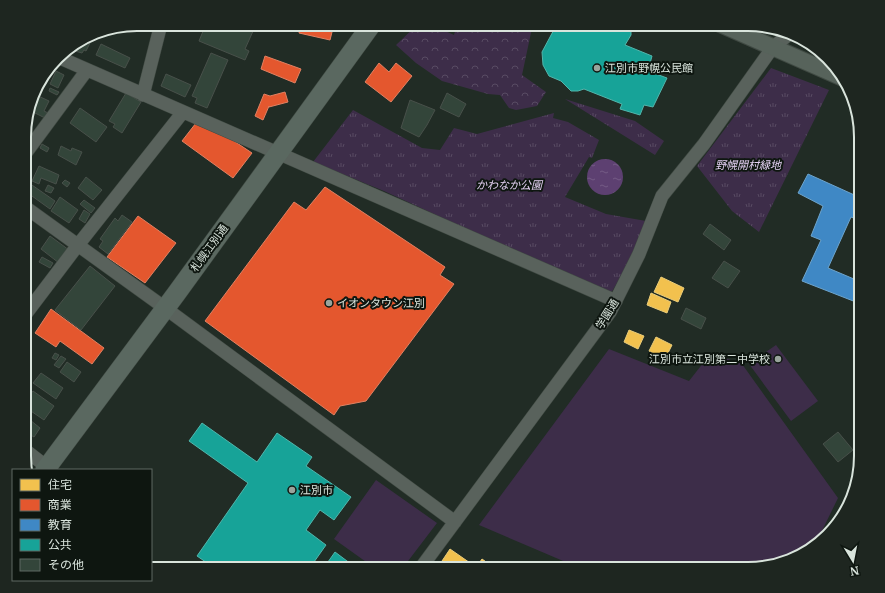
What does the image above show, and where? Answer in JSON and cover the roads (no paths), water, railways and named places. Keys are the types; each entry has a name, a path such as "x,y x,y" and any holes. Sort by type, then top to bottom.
{"highway":[{"name":"札幌江別通","path":"46,469 367,31"}],"main road":[{"path":"735,31 832,73"}],"street":[{"path":"143,95 159,31"},
{"name":"学園通","path":"426,562 610,312 639,254 662,196 704,144 773,48 785,38"},
{"path":"64,60 616,301"},
{"path":"31,146 87,70"},
{"path":"31,308 78,245 183,112"},
{"path":"31,211 165,308 455,522"},
{"path":"31,455 46,469"}],"water":[{"path":"605,159 618,164 623,177 618,190 605,195 592,190 587,177 592,164"}],"place":[{"name":"江別市野幌公民館","path":"597,68"},
{"name":"イオンタウン江別","path":"329,303"},
{"name":"江別市立江別第二中学校","path":"778,359"},
{"name":"江別市","path":"292,490"}],"park label":[{"name":"野幌開村緑地","path":"748,165"},
{"name":"かわなか公園","path":"509,185"}]}
